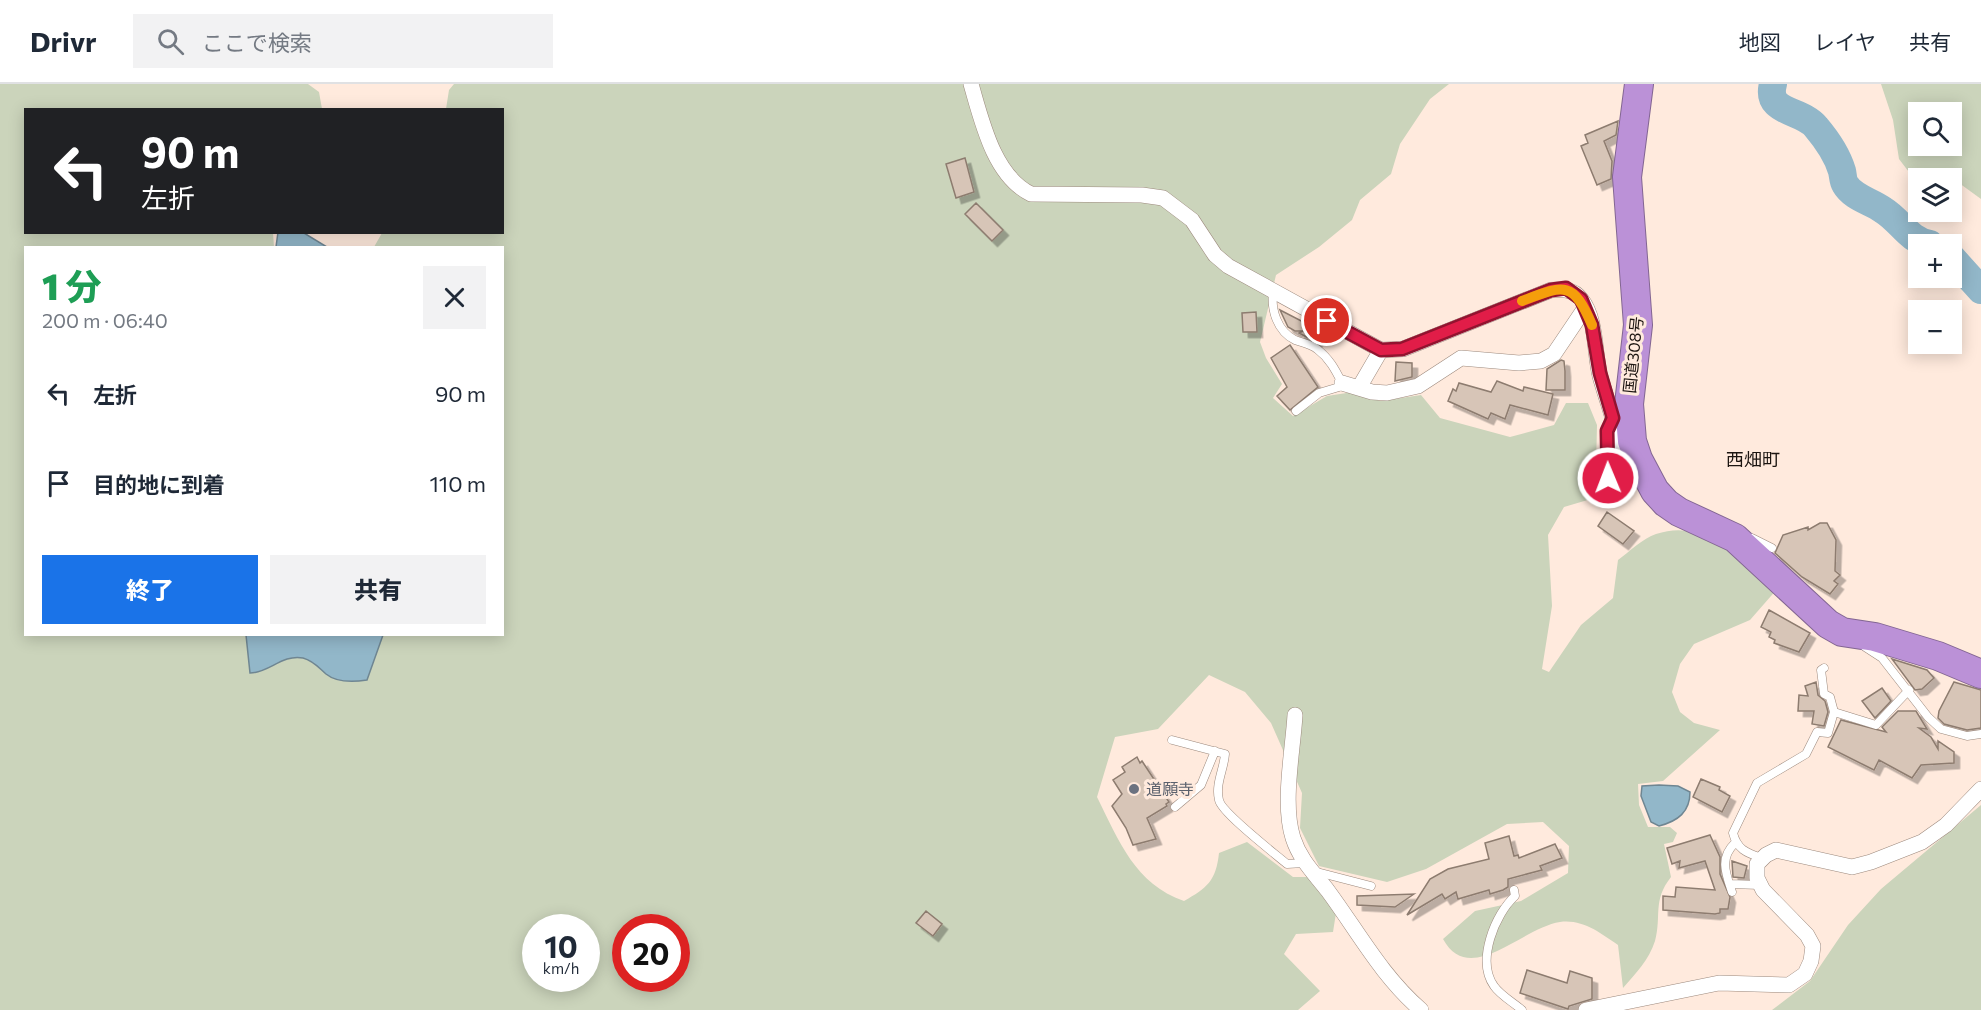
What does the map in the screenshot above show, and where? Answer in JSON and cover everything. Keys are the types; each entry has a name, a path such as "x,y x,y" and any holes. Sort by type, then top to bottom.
{"highway":[{"name":"国道308号","path":"1639,84 1627,177 1638,325 1629,404 1632,468 1678,512 1735,538 1828,624 1848,634 1901,644 1981,674"}],"street":[{"path":"971,84 982,122 1005,174 1018,188 1031,194 1142,195 1163,198 1192,219 1215,255 1273,292 1381,350 1402,349 1551,290 1566,288 1581,299 1592,325 1600,373 1623,462 1632,468"},
{"path":"1342,383 1360,386 1372,392 1387,393 1409,388 1431,379 1461,358 1519,363 1541,361 1554,354 1585,308"},
{"path":"1360,386 1381,350"},
{"path":"1295,715 1289,805 1293,837 1308,867 1398,990 1421,1010"},
{"path":"1586,1010 1719,983 1789,985 1805,974 1811,961 1813,946 1807,935 1762,890 1758,864 1762,858 1776,850 1852,867 1871,862 1922,842 1946,825 1981,789"}],"lane":[{"path":"1273,292 1274,314 1279,324 1295,339 1310,345 1325,356 1334,366 1342,383 1339,387 1320,393 1296,411"},
{"path":"1595,499 1607,483 1607,431 1613,418"},
{"path":"1608,478 1632,468"},
{"path":"1722,531 1732,527 1772,548"},
{"path":"1848,634 1853,640 1882,658 1928,717 1941,729 1967,736 1981,734"},
{"path":"1762,858 1746,853 1735,843 1733,832 1757,783 1806,754 1817,732 1828,734 1834,712 1830,698 1824,694 1821,670 1824,668"},
{"path":"1834,712 1876,725 1888,709 1909,690"},
{"path":"1172,740 1226,753 1219,780 1219,801 1226,813 1287,864 1308,867 1371,886"},
{"path":"1175,807 1201,785 1215,752"},
{"path":"1735,843 1728,850 1725,859 1725,868 1731,888 1760,885"},
{"path":"1514,890 1515,896 1491,932 1486,966 1494,986 1522,1010"}],"green space":[{"path":"0,84 308,84 319,92 322,108 24,108 24,234 273,234 274,246 24,246 24,636 504,636 504,246 375,246 381,234 504,234 504,108 446,108 449,90 454,84 1449,84 1430,99 1400,144 1391,174 1360,200 1352,220 1319,247 1276,275 1260,342 1266,358 1282,384 1273,398 1293,416 1327,396 1353,392 1381,401 1421,395 1440,418 1510,437 1554,425 1566,403 1588,403 1597,425 1596,468 1591,499 1564,507 1548,535 1552,606 1542,669 1549,672 1581,625 1613,598 1618,560 1641,542 1656,534 1674,530 1691,531 1707,536 1737,554 1778,588 1750,620 1694,644 1680,664 1672,692 1680,712 1694,723 1720,730 1663,781 1638,784 1639,805 1648,827 1670,827 1677,833 1673,842 1664,844 1671,877 1659,901 1655,941 1646,960 1623,988 1618,945 1584,925 1560,922 1545,926 1482,957 1467,958 1454,953 1443,939 1475,911 1521,901 1568,873 1569,846 1543,822 1507,824 1426,869 1387,882 1319,866 1300,828 1302,793 1271,723 1245,692 1209,675 1158,729 1115,737 1097,797 1130,859 1153,884 1184,901 1209,883 1216,870 1219,853 1247,842 1293,877 1309,877 1336,913 1333,932 1296,934 1284,954 1320,991 1298,1010 0,1010"},
{"path":"1881,84 1981,84 1981,199 1962,185 1962,168 1908,168 1908,171 1899,159 1893,120"},
{"path":"1981,805 1981,1010 1772,1010 1810,981 1848,925 1881,889"}],"water":[{"path":"278,234 306,234 325,246 276,246"},
{"path":"246,636 383,636 367,680 351,681 330,677 307,659 295,657 250,673"},
{"path":"1642,786 1678,786 1690,792 1688,805 1682,815 1659,826 1651,822 1641,796"}],"building":[{"path":"1618,121 1616,135 1604,141 1612,161 1611,179 1597,185 1581,146 1588,143 1585,135"},
{"path":"965,158 974,192 956,198 946,164"},
{"path":"976,203 1003,230 992,241 965,214"},
{"path":"1280,310 1321,331 1316,342 1299,333 1303,331 1295,331 1288,327"},
{"path":"1256,312 1257,332 1243,332 1242,313"},
{"path":"1290,345 1318,387 1290,410 1277,396 1287,387 1271,358"},
{"path":"1561,360 1564,361 1565,390 1546,390 1547,369"},
{"path":"1396,362 1412,363 1412,377 1395,381"},
{"path":"1497,381 1523,391 1524,387 1553,394 1548,415 1510,405 1505,419 1491,413 1488,419 1448,401 1453,389 1456,391 1459,383 1491,392"},
{"path":"1607,512 1634,531 1623,544 1598,526"},
{"path":"1820,523 1827,523 1836,540 1835,571 1840,575 1834,581 1838,584 1830,594 1802,577 1775,553 1783,535 1808,527 1808,530"},
{"path":"1769,610 1810,633 1799,652 1774,643 1775,640 1769,637 1771,632 1761,627"},
{"path":"1892,659 1927,670 1934,678 1922,689 1915,690"},
{"path":"1816,682 1818,695 1825,701 1828,712 1824,726 1812,724 1814,711 1798,711 1799,695 1808,696 1805,686"},
{"path":"1954,682 1981,690 1981,728 1967,730 1944,724 1938,718 1939,711"},
{"path":"1882,688 1891,701 1875,718 1862,701"},
{"path":"1898,711 1916,711 1927,729 1919,728 1931,737 1938,749 1938,741 1954,752 1954,763 1921,765 1912,778 1879,760 1874,770 1828,747 1841,720 1886,732 1882,727"},
{"path":"1137,757 1169,802 1167,806 1147,818 1156,839 1133,845 1126,828 1112,806 1122,794 1113,780 1125,772 1122,767"},
{"path":"1701,779 1720,787 1719,790 1730,796 1722,812 1693,797"},
{"path":"1710,835 1720,857 1720,874 1730,897 1728,909 1720,909 1720,913 1715,914 1663,910 1663,896 1675,897 1676,887 1715,890 1705,861 1679,868 1680,861 1672,864 1667,848"},
{"path":"1509,836 1514,856 1518,855 1519,858 1555,844 1562,858 1540,866 1542,870 1508,879 1508,887 1503,890 1490,894 1489,890 1458,899 1456,892 1445,899 1442,894 1407,915 1430,879 1448,869 1489,859 1485,843"},
{"path":"1732,861 1747,866 1744,878 1733,877"},
{"path":"1414,894 1395,907 1357,905 1357,896"},
{"path":"926,911 942,924 933,936 916,923"},
{"path":"1527,970 1567,983 1570,971 1592,978 1592,999 1569,1006 1568,1009 1520,993"}],"waterway":[{"path":"1773,84 1774,101 1786,110 1810,121 1828,142 1848,189 1889,214 1910,234"},
{"path":"1962,269 1981,290"}],"slow traffic":[{"path":"1522,301 1551,290 1566,288 1581,299 1592,325"}],"place":[{"name":"道願寺","path":"1134,789"}],"district":[{"name":"西畑町","path":"1753,460"}],"route":[{"path":"1327,321 1381,350 1402,349 1551,290 1566,288 1581,299 1592,325 1600,373 1613,418 1607,431 1608,478"}]}
